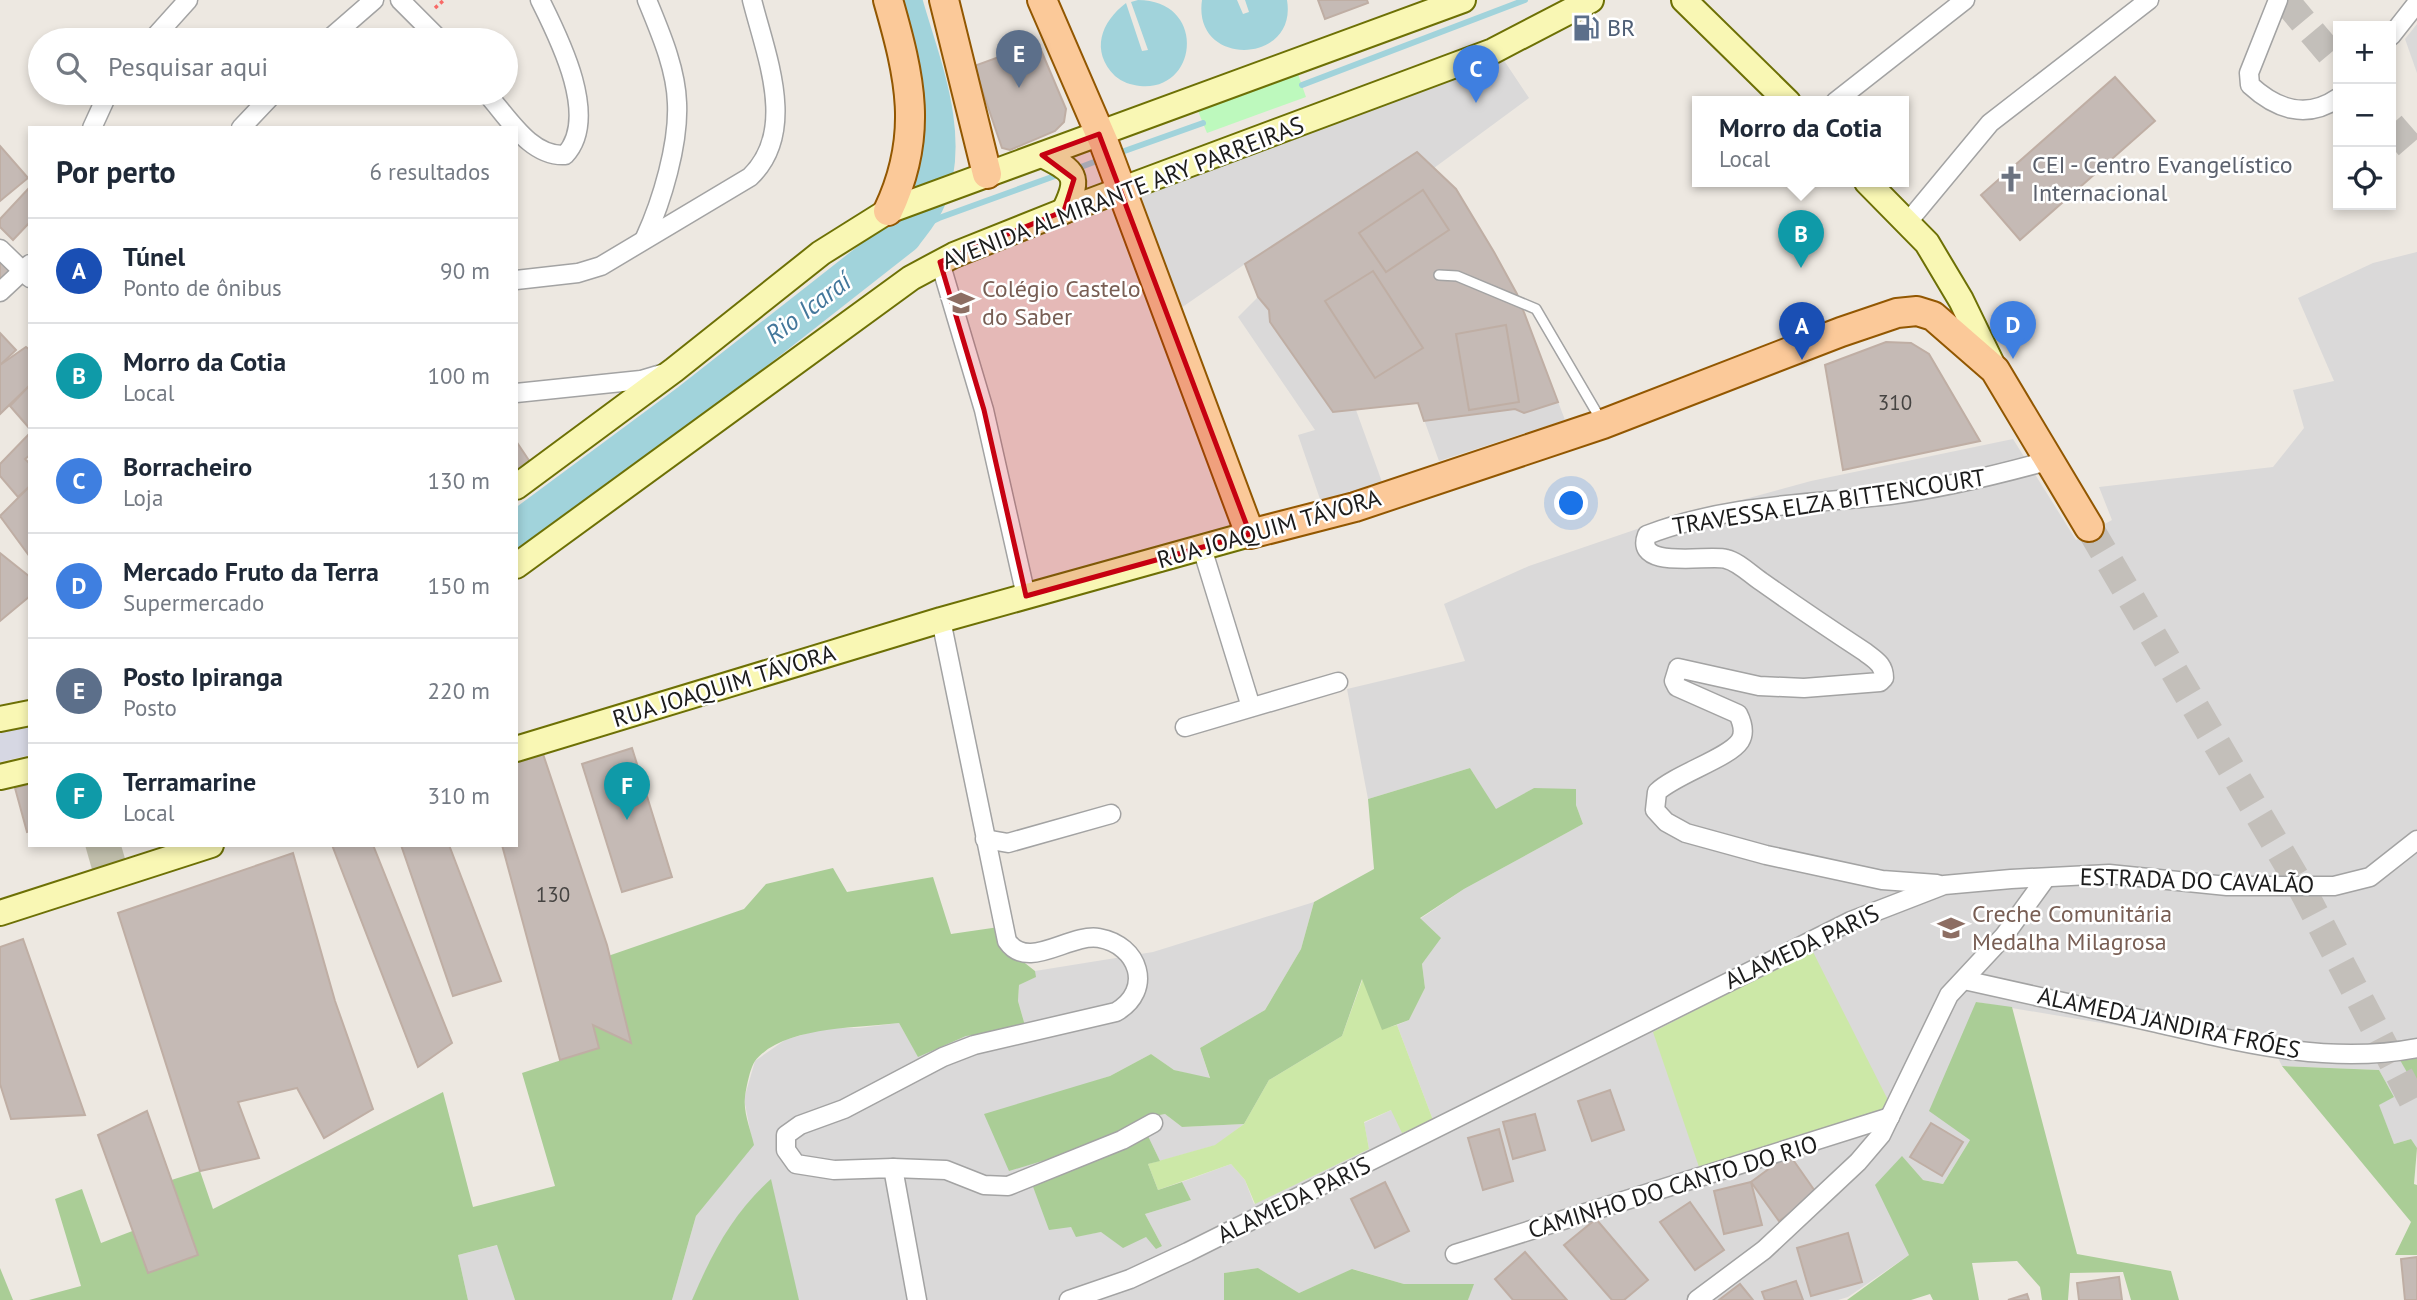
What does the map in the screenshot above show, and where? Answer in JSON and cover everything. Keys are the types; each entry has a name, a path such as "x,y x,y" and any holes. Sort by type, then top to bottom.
{"main road":[{"path":"888,0 900,42 912,112 911,140 906,164 888,211"},
{"path":"944,0 986,174"},
{"path":"1042,0 1121,188 1250,534"},
{"path":"518,486 674,370 821,253 888,211 986,174 1052,160 1463,0"},
{"name":"AVENIDA ALMIRANTE ARY PARREIRAS","path":"518,565 903,284 940,262 1069,200 1121,188 1493,51 1591,0"},
{"path":"1684,0 1782,96"},
{"path":"1052,160 1072,174 1069,200"},
{"path":"1872,187 1927,243 1995,370"},
{"name":"RUA JOAQUIM TÁVORA","path":"518,748 941,620 1355,507 1604,424 1897,313 1917,311 1933,316 1995,370 2047,461 2089,527"},
{"path":"0,719 28,713"},
{"path":"0,777 28,770"},
{"path":"0,913 205,847"}],"street":[{"path":"163,28 188,0"},
{"path":"342,28 374,0"},
{"path":"400,0 428,28"},
{"path":"518,129 535,148 550,156 565,155 574,146 579,115 575,87 562,45 540,0"},
{"path":"645,239 657,211 676,130 678,102 670,66 647,0"},
{"path":"518,280 578,274 601,266 750,177 764,163 777,126 773,94 752,0"},
{"path":"1843,96 1965,0"},
{"path":"1907,223 1990,123 2149,0"},
{"path":"2278,0 2249,73 2250,85 2281,108 2306,111 2333,100"},
{"path":"2396,30 2417,3"},
{"path":"93,126 103,105"},
{"path":"243,126 263,105"},
{"path":"497,105 515,126"},
{"path":"0,249 27,271 0,292"},
{"path":"940,262 984,410 1026,596"},
{"path":"518,393 640,380 674,370"},
{"name":"TRAVESSA ELZA BITTENCOURT","path":"1944,885 1882,880 1766,855 1686,833 1666,822 1655,810 1657,792 1665,784 1727,751 1740,741 1743,733 1738,714 1677,687 1674,681 1678,668 1759,686 1804,688 1880,682 1884,671 1881,665 1865,652 1728,559 1665,559 1653,555 1647,549 1645,540 1647,535 1683,523 1810,501 1913,491 2047,461"},
{"path":"1202,548 1251,708"},
{"path":"941,620 1003,927 1013,949 1031,954 1086,938 1109,941 1131,957 1138,971 1136,994 1127,1006 1116,1012 974,1045 943,1056 844,1109 800,1125 786,1135 784,1141 790,1158 796,1164 806,1167 834,1170 946,1170 984,1185 1008,1186 1097,1151 1153,1123"},
{"path":"1185,727 1338,682"},
{"path":"985,839 1008,843 1111,814"},
{"name":"ESTRADA DO CAVALÃO","path":"2046,878 2109,874 2227,886 2334,886 2370,877 2417,840"},
{"path":"1697,1300 1764,1250 1858,1162 1881,1135 1950,995 2004,936 2046,878"},
{"name":"ALAMEDA PARIS","path":"1069,1300 1130,1279 1188,1252 1851,921 1944,885 2046,878"},
{"name":"ALAMEDA JANDIRA FRÓES","path":"1964,980 2245,1044 2307,1053 2359,1056 2417,1048"},
{"name":"CAMINHO DO CANTO DO RIO","path":"1455,1254 1889,1117"},
{"path":"893,1168 917,1300"}],"lane":[{"path":"1439,275 1457,276 1536,309 1604,424"}],"highlighted area":[{"path":"1099,134 1250,534 1026,596 984,410 940,262 1064,211 1074,179 1042,155"}],"shaded area":[{"path":"2417,24 2417,73 2405,39"},
{"path":"1503,59 1529,98 1434,168 1456,189 1517,294 1565,420 1439,461 1418,403 1356,410 1382,482 1321,502 1298,435 1315,430 1238,317 1258,297 1245,264 1178,310 1140,199 1149,188"},
{"path":"2417,252 2417,1056 2401,1060 2417,1090 2417,1148 2411,1139 2394,1144 2378,1104 2394,1097 2379,1070 2282,1066 2275,1052 1976,1002 1970,1140 1943,1184 1923,1180 1909,1255 1848,1297 1838,1300 1468,1300 1473,1284 1404,1284 1353,1269 1299,1293 1258,1268 1224,1273 1224,1300 672,1300 696,1216 753,1145 744,1099 755,1061 785,1040 825,1028 859,1028 899,1023 918,1056 966,1036 997,1035 1026,1029 1018,1001 1019,985 1035,977 1035,971 1153,952 1314,902 1301,949 1265,1010 1200,1048 1210,1079 1174,1070 1151,1054 1110,1076 1051,1096 1144,1118 1165,1114 1182,1127 1244,1124 1216,1145 1160,1161 1147,1135 1071,1227 1076,1236 1101,1232 1146,1237 1162,1246 1145,1214 1191,1200 1182,1182 1231,1164 1245,1180 1254,1204 1369,1149 1364,1123 1391,1110 1433,1120 1397,1025 1409,1020 1425,988 1422,964 1440,938 1420,919 1464,889 1583,824 1576,805 1534,788 1496,810 1470,768 1368,799 1347,689 1465,661 1444,604 1529,566 1643,527 1811,481 2013,439 2076,540 2112,520 2099,487 2273,467 2304,428 2293,390 2334,381 2298,298 2373,263"},
{"path":"28,720 28,755 0,762 0,727"},
{"path":"86,847 122,847 126,862 93,873"},
{"path":"498,1245 515,1300 468,1300 458,1255"}],"green space":[{"path":"1298,74 1306,97 1207,133 1198,111"},
{"path":"1470,768 1496,809 1534,788 1576,789 1576,805 1583,824 1464,889 1420,918 1441,938 1422,964 1425,988 1409,1020 1382,1030 1362,979 1342,1036 1269,1080 1244,1124 1182,1127 1165,1114 1144,1118 1108,1141 1009,1171 984,1114 1110,1076 1151,1054 1174,1070 1210,1078 1200,1048 1265,1010 1301,949 1314,902 1374,869 1368,799"},
{"path":"833,868 847,892 933,877 951,934 1006,926 1016,956 1035,971 1036,977 1019,985 1018,1001 1026,1029 966,1036 918,1057 899,1023 802,1035 767,1050 753,1064 745,1097 746,1115 754,1145 696,1216 672,1300 515,1300 497,1245 458,1255 468,1300 29,1300 81,1286 55,1199 82,1189 101,1243 156,1222 146,1188 200,1171 213,1209 443,1092 473,1207 555,1186 522,1073 598,1048 593,1025 608,956 744,909 766,884"},
{"path":"1812,950 1888,1100 1879,1115 1699,1167 1653,1032"},
{"path":"1363,978 1382,1029 1397,1025 1433,1120 1402,1133 1391,1110 1364,1122 1369,1149 1255,1204 1245,1180 1231,1164 1158,1190 1148,1164 1215,1145 1244,1124 1269,1080 1342,1036"},
{"path":"1976,1002 2012,1007 2077,1254 2171,1271 2179,1300 2131,1300 2123,1272 2070,1273 2068,1300 2042,1300 2040,1287 2017,1261 1972,1263 1979,1300 1933,1300 1930,1294 1911,1300 1847,1300 1909,1255 1875,1185 1902,1156 1923,1180 1943,1184 1970,1140 1929,1111"},
{"path":"2417,1056 2417,1090 2400,1060"},
{"path":"2282,1066 2379,1070 2394,1097 2379,1105 2394,1144 2411,1139 2417,1148 2414,1184 2417,1185 2417,1255 2395,1255 2411,1222"},
{"path":"1147,1134 1160,1161 1148,1164 1158,1190 1182,1182 1191,1200 1145,1214 1162,1246 1156,1249 1146,1237 1123,1248 1101,1232 1076,1237 1071,1227 1049,1230 1032,1184"},
{"path":"771,1179 799,1300 692,1300 725,1235 745,1206"},
{"path":"0,1268 13,1300 0,1300"},
{"path":"1258,1268 1299,1293 1352,1269 1404,1284 1474,1284 1468,1300 1224,1300 1224,1273"}],"water":[{"path":"1138,0 1160,4 1176,14 1185,29 1187,45 1183,61 1174,75 1160,84 1140,86 1124,82 1115,76 1103,57 1101,47 1105,28 1126,3 1142,51 1148,50 1131,2"},
{"path":"1202,0 1237,0 1243,14 1249,12 1245,0 1287,0 1286,21 1277,37 1262,46 1245,50 1227,47 1213,38 1203,22"}],"building":[{"path":"1318,0 1367,0 1368,3 1325,19"},
{"path":"1038,43 1066,109 1064,122 1055,131 1010,150 1002,148 974,66"},
{"path":"2115,77 2155,121 2020,240 1981,195"},
{"path":"0,146 28,178 0,201"},
{"path":"1417,152 1456,189 1494,252 1517,294 1558,402 1524,413 1515,409 1424,421 1418,403 1333,412 1270,322 1269,310 1258,297 1245,264"},
{"path":"28,189 28,224 13,240 0,227 0,219"},
{"path":"1423,190 1449,230 1386,272 1359,233"},
{"path":"0,259 11,272 0,282"},
{"path":"1373,271 1423,348 1375,378 1325,301"},
{"path":"1506,325 1519,402 1469,410 1456,334"},
{"path":"0,333 16,350 0,365"},
{"path":"1886,342 1911,343 1929,354 1980,441 1843,470 1825,365"},
{"path":"26,347 28,348 28,387 0,414 0,365"},
{"path":"28,387 28,427 10,406"},
{"path":"28,435 28,457 25,459 28,462 28,488 18,497 0,476 0,464"},
{"path":"518,444 530,462 518,470"},
{"path":"28,488 28,554 0,516"},
{"path":"0,553 28,575 28,598 0,621"},
{"path":"539,742 607,945 631,1043 593,1025 599,1048 560,1060 503,847 518,847 518,751"},
{"path":"632,748 672,877 622,892 582,764"},
{"path":"28,785 27,832 15,788"},
{"path":"333,847 374,847 452,1043 418,1067"},
{"path":"402,847 450,847 501,981 453,996"},
{"path":"293,853 335,1001 373,1109 324,1138 297,1088 238,1102 259,1158 200,1171 118,913"},
{"path":"23,939 85,1115 11,1119 0,1084 0,947"},
{"path":"1610,1090 1624,1130 1592,1141 1578,1101"},
{"path":"147,1111 198,1255 148,1273 98,1135"},
{"path":"1535,1114 1545,1150 1513,1159 1503,1122"},
{"path":"1931,1123 1963,1142 1942,1176 1910,1157"},
{"path":"1499,1129 1513,1181 1483,1190 1468,1138"},
{"path":"1789,1154 1817,1194 1779,1221 1751,1182"},
{"path":"1385,1182 1409,1231 1375,1248 1351,1199"},
{"path":"1751,1182 1762,1225 1724,1234 1714,1191"},
{"path":"1690,1202 1724,1250 1695,1270 1660,1222"},
{"path":"1596,1219 1648,1280 1624,1300 1612,1300 1564,1245"},
{"path":"1848,1233 1862,1282 1811,1296 1797,1248"},
{"path":"1525,1252 1567,1300 1513,1300 1495,1279"},
{"path":"2417,1257 2417,1300 2405,1300 2401,1259"},
{"path":"2119,1277 2122,1300 2079,1300 2077,1283"},
{"path":"1796,1281 1803,1300 1765,1300 1762,1292"},
{"path":"1740,1284 1753,1300 1719,1300"},
{"path":"2027,1294 2029,1300 2008,1300"}],"waterway":[{"name":"Rio Icaraí","path":"518,530 690,402 903,235 916,218 927,199 937,150 931,99 903,0"},
{"path":"1302,85 1525,0"},
{"path":"1116,154 1203,123"},
{"path":"1073,170 1102,159"},
{"path":"903,235 939,218 1063,173"}],"tunnel":[{"path":"2285,0 2333,57"},
{"path":"2396,131 2417,155"},
{"path":"2089,527 2301,887 2417,1109"}],"place":[{"name":"BR","path":"1586,28"},
{"name":"Posto Ipiranga","path":"1019,88"},
{"name":"Borracheiro","path":"1476,103"},
{"name":"CEI - Centro Evangelístico Internacional","path":"2011,179"},
{"name":"Morro da Cotia","path":"1801,268"},
{"name":"Colégio Castelo do Saber","path":"961,303"},
{"name":"Mercado Fruto da Terra","path":"2013,359"},
{"name":"Túnel","path":"1802,360"},
{"name":"Terramarine","path":"627,820"},
{"name":"Creche Comunitária Medalha Milagrosa","path":"1951,928"}]}
